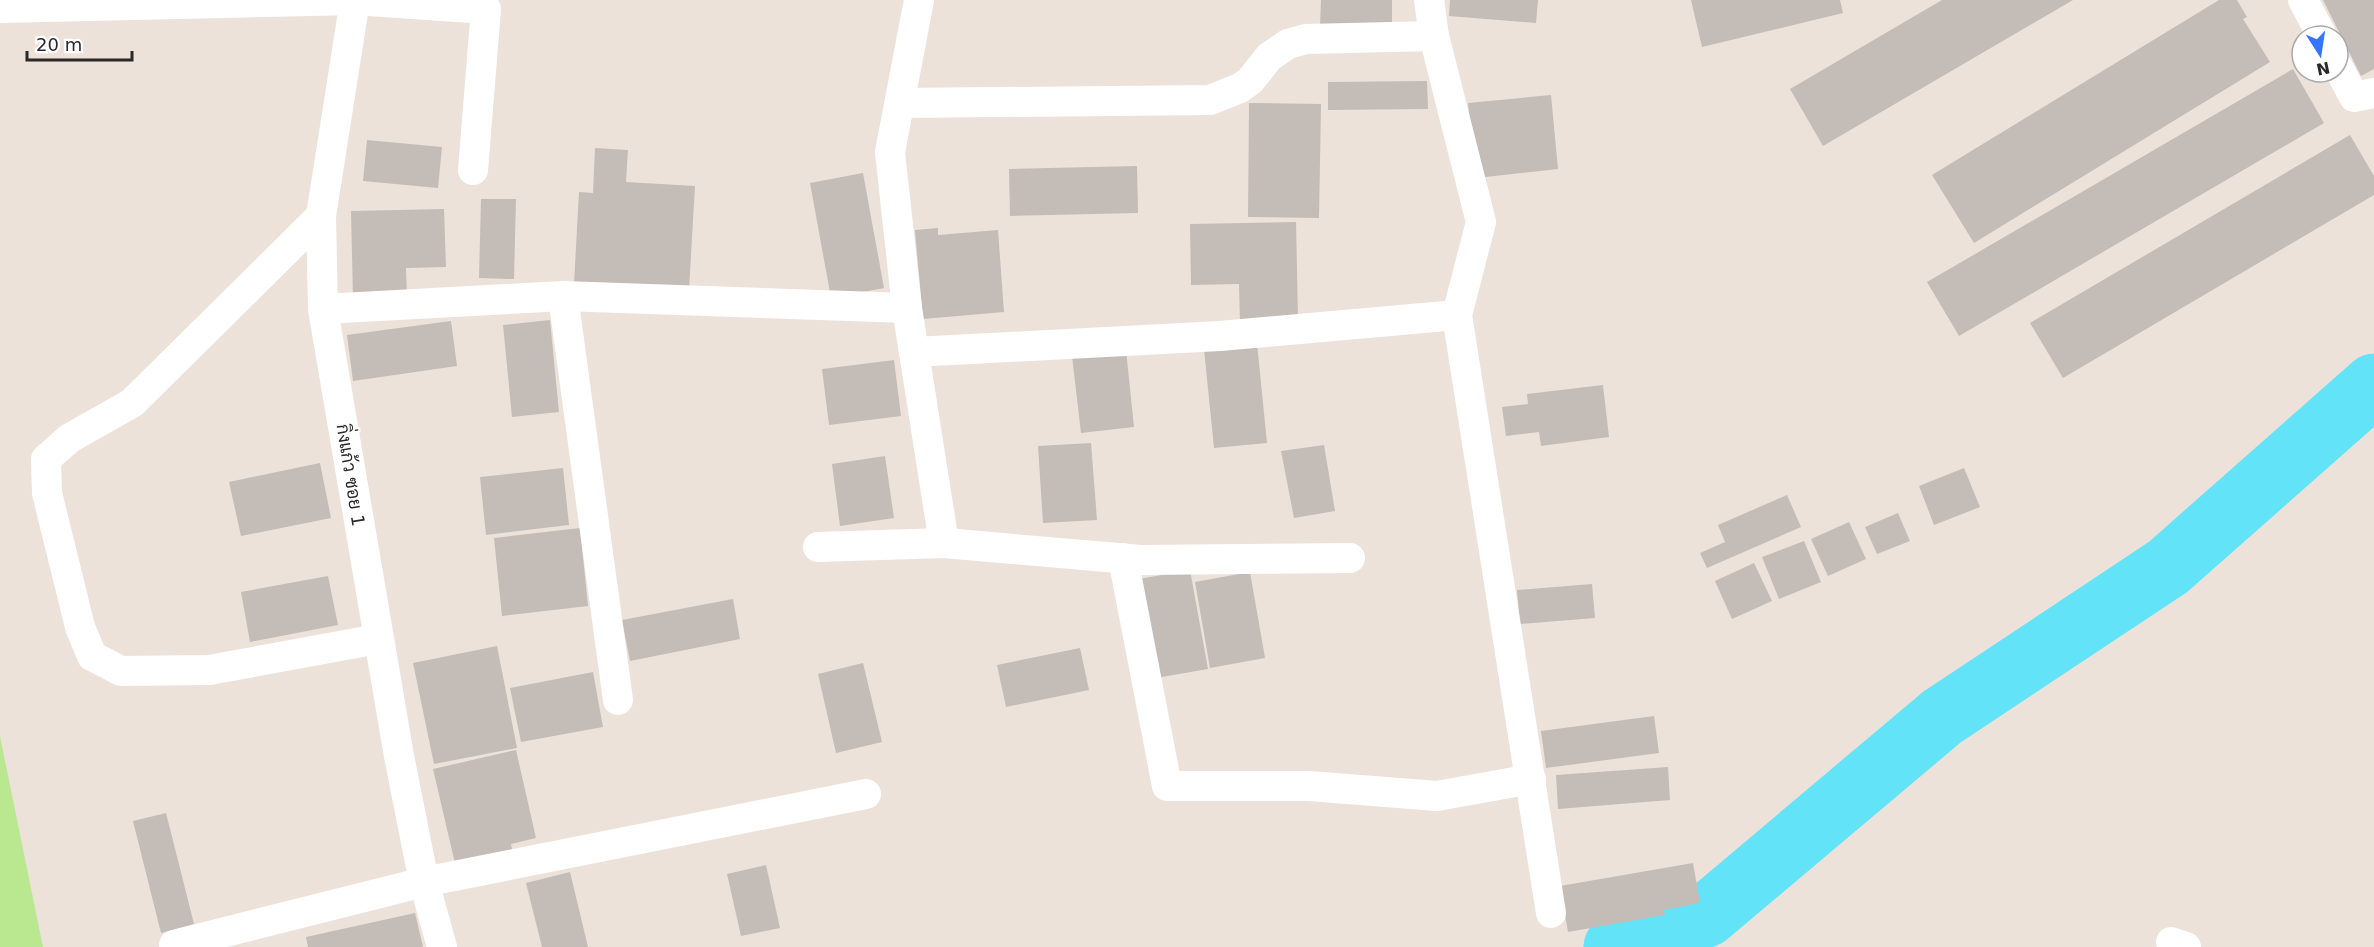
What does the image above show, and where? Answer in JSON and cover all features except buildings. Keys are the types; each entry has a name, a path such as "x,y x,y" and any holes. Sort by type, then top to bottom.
{"street":[{"path":"0,8 129,2 355,0 486,9 473,170"},
{"name":"กิ่งแก้ว ซอย 1","path":"355,0 321,216 323,309 378,639 424,882 442,947"},
{"path":"919,0 890,152 907,308 944,543"},
{"path":"1429,0 1434,36 1481,222 1456,315 1551,913"},
{"path":"2303,0 2316,24"},
{"path":"900,103 1210,100 1240,88 1250,81 1269,57 1288,44 1306,39 1434,36"},
{"path":"2347,84 2354,97 2374,93"},
{"path":"321,216 132,403 70,438 46,459 47,493 80,627 92,656 121,671 209,670 378,639"},
{"path":"323,309 563,296 907,308"},
{"path":"563,296 618,700"},
{"path":"914,352 1220,336 1456,315"},
{"path":"818,547 944,543 1123,558 1350,558"},
{"path":"1123,558 1167,786 1309,786 1437,796 1531,779"},
{"path":"174,945 424,882 866,794"}],"green space":[{"path":"0,736 43,947 0,947"}],"waterway":[{"path":"1615,947 1706,916 1942,717 2168,567 2374,385"}]}
